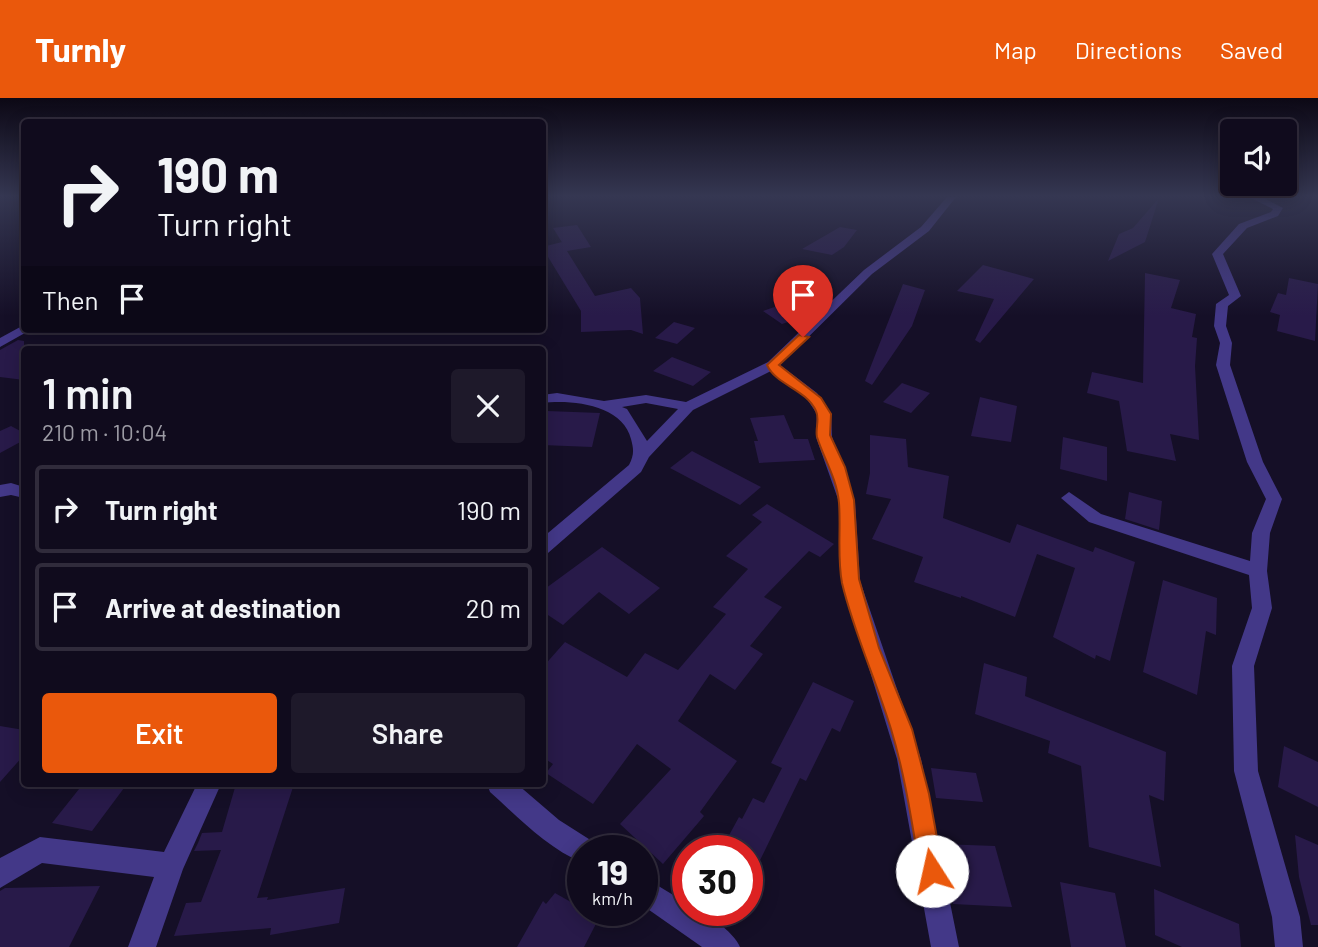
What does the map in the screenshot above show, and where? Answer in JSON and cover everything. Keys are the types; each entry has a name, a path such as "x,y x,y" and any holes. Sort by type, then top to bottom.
{"street":[{"path":"546,545 635,468 642,455 688,407 773,365 868,272 915,237"},
{"path":"1233,237 1217,254 1235,296 1222,304 1220,326 1226,343 1223,365 1255,462 1274,499 1261,533 1258,571 1262,608 1243,666 1246,771 1286,917 1289,947"},
{"path":"0,342 21,332"},
{"path":"773,365 776,371 796,383 817,401 825,414 823,435 838,467 846,500 850,579 870,648 901,729 918,794 945,947"},
{"path":"546,398 557,397 604,405 622,412 638,435 642,455"},
{"path":"604,405 646,399 688,407"},
{"path":"0,491 11,489 21,492"},
{"path":"1069,498 1095,518 1258,571"},
{"path":"142,947 171,866 208,787"},
{"path":"502,787 550,829 567,840"},
{"path":"0,875 40,850 171,866"},
{"path":"658,900 726,947"}],"building":[{"path":"559,237 584,237 591,247 567,251 595,296 631,288 640,298 643,334 631,330 581,332 581,311 546,254 546,246 562,242"},
{"path":"823,237 852,237 844,247 832,255 802,249"},
{"path":"1118,237 1147,237 1145,242 1108,261"},
{"path":"983,265 1034,279 980,343 975,340 994,299 957,291"},
{"path":"1145,273 1180,280 1171,308 1196,314 1192,337 1197,338 1195,366 1199,440 1170,434 1176,461 1127,451 1119,401 1087,393 1092,372 1143,383"},
{"path":"1289,278 1318,284 1315,341 1277,331 1280,315 1270,312 1278,293 1286,295"},
{"path":"903,284 925,290 912,326 872,385 865,381"},
{"path":"783,304 803,317 782,324 763,311"},
{"path":"674,322 695,328 677,344 655,338"},
{"path":"18,340 24,341 24,346 21,346 21,380 0,377 0,350"},
{"path":"672,357 711,372 693,386 653,371"},
{"path":"902,383 930,393 911,413 883,402"},
{"path":"980,397 1017,406 1011,442 971,436"},
{"path":"547,411 600,413 592,447 546,445"},
{"path":"784,415 794,439 808,439 815,460 759,463 754,441 758,441 750,418"},
{"path":"11,426 21,431 21,442 0,453 0,431"},
{"path":"870,435 906,439 908,467 949,476 943,518 1010,543 1017,524 1093,552 1095,547 1135,562 1110,661 1096,655 1095,659 1053,637 1075,568 1037,554 1015,617 961,596 914,582 923,557 872,539 891,499 866,494 870,473"},
{"path":"1063,437 1107,447 1107,481 1060,469"},
{"path":"692,451 761,487 740,505 670,468"},
{"path":"1129,492 1162,501 1159,530 1125,519"},
{"path":"767,504 834,544 820,557 809,551 764,597 782,607 750,646 763,654 735,690 710,674 678,721 737,761 700,812 704,816 688,835 672,835 672,853 663,864 658,859 658,835 632,835 620,824 671,769 637,744 593,804 546,773 553,764 546,760 546,663 565,642 627,677 645,653 678,670 726,614 713,607 748,569 726,556 762,522 752,515"},
{"path":"602,547 660,588 629,614 599,592 563,625 546,614 546,588"},
{"path":"1163,580 1217,598 1216,635 1206,631 1197,695 1143,672"},
{"path":"984,663 1027,677 1025,696 1166,752 1164,801 1149,795 1161,867 1089,847 1081,766 1048,753 1050,741 975,714"},
{"path":"813,682 854,701 840,732 832,728 806,781 800,778 763,854 763,835 729,835 739,817 742,819 753,798 764,803 782,768 771,763"},
{"path":"0,726 21,730 21,758 0,782"},
{"path":"1284,746 1318,762 1318,807 1278,787"},
{"path":"931,768 976,773 983,802 936,798"},
{"path":"81,787 125,787 92,831 52,823"},
{"path":"235,787 293,787 257,898 268,897 267,900 345,888 339,923 270,935 271,928 174,936 186,903 201,902 221,850 194,851 202,833 222,832"},
{"path":"1295,835 1318,845 1318,925 1311,925 1299,877"},
{"path":"941,844 995,846 1012,907 953,904"},
{"path":"1060,882 1115,893 1126,947 1071,947"},
{"path":"100,886 69,947 0,947 0,891 5,888"},
{"path":"1154,889 1239,924 1241,947 1182,947 1155,935"},
{"path":"555,893 567,900 567,926 595,926 584,947 517,947 543,901 546,904"}],"route":[{"path":"803,337 773,365 776,371 796,383 817,401 825,414 823,435 838,467 846,500 850,579 870,648 901,729 918,794 932,871"}]}
